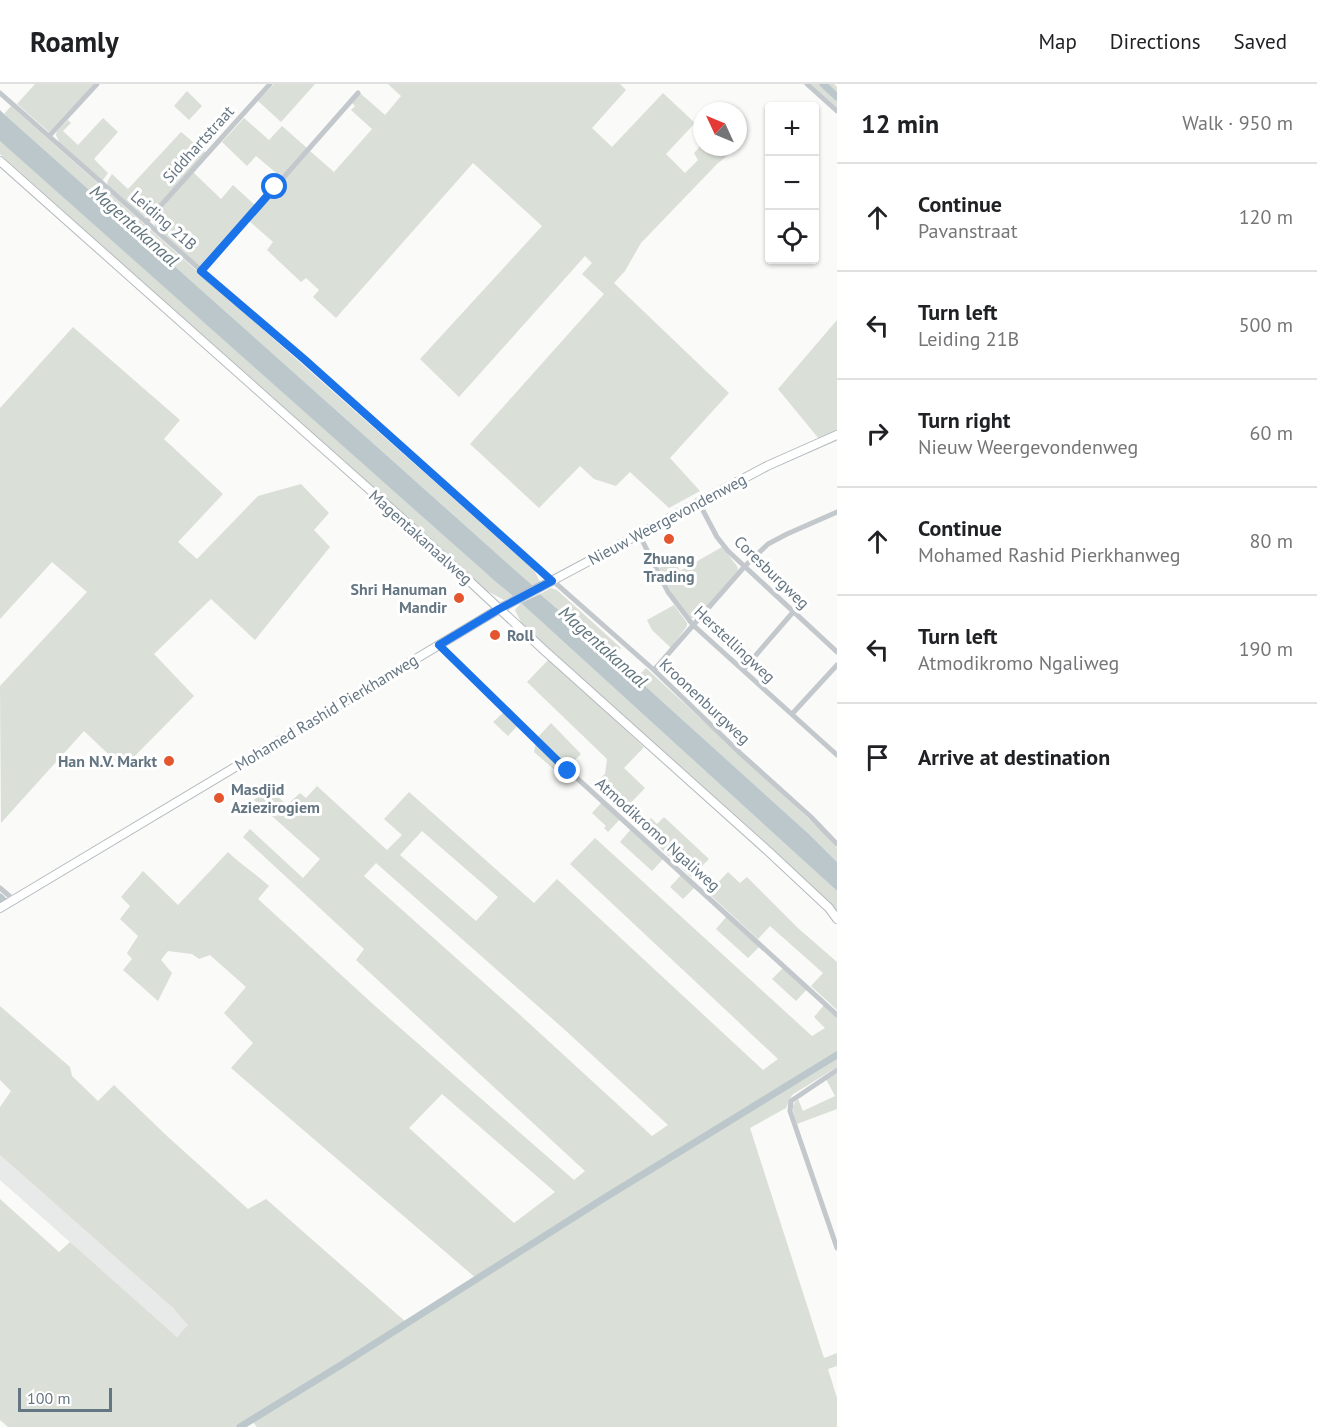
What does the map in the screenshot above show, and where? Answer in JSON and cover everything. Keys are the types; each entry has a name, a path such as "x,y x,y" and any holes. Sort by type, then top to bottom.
{"street":[{"path":"49,136 97,84"},
{"name":"Siddhartstraat","path":"146,222 270,84"},
{"path":"807,84 837,111"},
{"name":"Leiding 21B","path":"0,93 312,366 552,581"},
{"path":"201,271 358,93"},
{"name":"Magentakanaalweg","path":"0,161 397,514 768,851 829,908 837,919"},
{"name":"Nieuw Weergevondenweg","path":"499,609 767,466 837,435"},
{"name":"Coresburgweg","path":"699,503 717,537 728,551 837,652"},
{"path":"654,670 762,548 774,540 837,512"},
{"name":"Herstellingweg","path":"639,534 668,592 693,625 837,754"},
{"name":"Kroonenburgweg","path":"552,581 654,670 837,844"},
{"name":"Mohamed Rashid Pierkhanweg","path":"0,908 499,609"},
{"path":"743,670 794,611"},
{"name":"Atmodikromo Ngaliweg","path":"439,645 568,771 837,1015"},
{"path":"792,714 837,664"},
{"path":"0,888 14,900"},
{"path":"837,1070 791,1101 790,1111 837,1248"}],"shaded area":[{"path":"35,84 94,84 49,132 17,104"},
{"path":"274,84 315,84 281,122 258,101"},
{"path":"388,84 620,84 626,90 592,128 612,147 663,93 693,121 693,125 666,154 685,173 698,160 696,156 727,156 641,243 625,271 614,283 729,393 670,458 700,491 669,508 630,472 616,486 594,479 580,466 539,508 470,444 604,294 582,274 592,263 585,256 459,397 420,359 542,226 473,163 336,318 313,297 319,290 306,278 301,282 267,250 273,242 248,220 310,151 334,172 372,129 351,110 355,106 352,103 360,93 385,115 401,96"},
{"path":"811,84 834,84 837,87 837,108"},
{"path":"187,91 202,106 189,120 174,106"},
{"path":"11,106 534,570 540,582 533,586 4,114"},
{"path":"0,110 533,586 513,596 497,583 0,141"},
{"path":"103,118 118,132 94,159 108,173 103,180 100,180 60,144 56,135 68,120 71,123 63,131 78,145"},
{"path":"244,118 269,140 282,126 307,148 281,177 256,156 247,166 222,142"},
{"path":"181,132 206,153 149,216 144,217 108,186 107,182 112,174 128,189"},
{"path":"0,140 513,596 504,600 487,591 0,154"},
{"path":"193,172 221,199 233,185 256,206 202,266 199,266 156,228 152,219"},
{"path":"837,320 837,431 819,439 778,389"},
{"path":"73,327 180,420 164,439 223,494 178,542 197,559 258,496 301,484 329,513 314,530 330,547 255,640 211,599 154,654 194,696 123,768 84,731 1,823 0,686 87,592 52,562 0,619 0,408"},
{"path":"722,547 738,570 697,618 690,618 672,594 659,568 674,560 680,571"},
{"path":"551,588 557,590 621,648 617,653 640,674 646,668 822,831 837,848 837,862 613,657 540,594"},
{"path":"540,594 613,657 837,862 837,891 521,603"},
{"path":"521,603 837,891 837,913 827,901 522,624 515,610"},
{"path":"674,605 687,626 671,648 652,630 647,620"},
{"path":"549,659 644,747 624,768 645,788 622,812 593,785 605,774 607,759 527,682"},
{"path":"505,711 519,724 508,736 493,722"},
{"path":"551,723 581,754 563,772 557,772 534,752 537,738"},
{"path":"317,786 387,850 402,835 384,819 409,792 534,903 557,879 763,1070 778,1059 570,864 595,838 812,1036 825,1028 814,1017 825,1004 837,1016 837,1067 792,1095 786,1108 750,1128 824,1358 837,1353 837,1366 828,1369 837,1398 837,1427 257,1427 251,1420 240,1427 8,1427 0,1420 0,1199 59,1252 70,1242 177,1337 188,1325 173,1308 0,1155 0,1107 11,1091 0,1080 0,1006 70,1067 72,1076 98,1101 114,1085 248,1209 266,1199 407,1323 477,1279 231,1068 253,1043 224,1013 246,987 210,955 199,959 192,954 168,951 161,960 172,973 158,1001 123,970 132,959 127,953 138,936 120,919 130,906 121,897 143,871 178,905 228,852 269,886 258,899 374,1005 574,1180 585,1171 356,960 364,949 243,837 250,829 303,878 320,859 254,800 267,787 287,805 300,793 306,798","holes":["422,831 498,897 476,921 400,855","376,863 565,1030 668,1125 652,1136 364,876","442,1094 555,1192 514,1223 409,1128"]},
{"path":"604,800 622,817 608,832 604,828 606,826 592,813"},
{"path":"664,817 709,859 691,877 641,830 651,818 657,824"},
{"path":"632,828 664,858 652,871 620,842"},
{"path":"728,872 740,883 747,877 799,929 837,962 837,1010 811,986 823,973 770,926 758,939 708,893"},
{"path":"682,874 695,887 683,899 670,887"},
{"path":"727,916 761,945 748,958 716,929"},
{"path":"784,967 808,988 796,1001 772,979"},
{"path":"837,1073 837,1109 797,1124 793,1110 795,1102 798,1099 803,1111 835,1096 826,1079"},
{"path":"0,1155 173,1308 189,1325 177,1337 0,1180"}],"waterway":[{"path":"823,84 837,97"},
{"path":"0,897 3,900"},
{"path":"240,1427 837,1055"}],"place":[{"name":"Zhuang Trading","path":"669,539"},
{"name":"Shri Hanuman Mandir","path":"459,598"},
{"name":"Roll","path":"495,635"},
{"name":"Han N.V. Markt","path":"169,761"},
{"name":"Masdjid Aziezirogiem","path":"219,798"}],"route":[{"path":"275,187 201,271 304,359 552,581 439,645 568,771"}],"water label":[{"name":"Magentakanaal","path":"134,226"},
{"name":"Magentakanaal","path":"603,647"}]}
